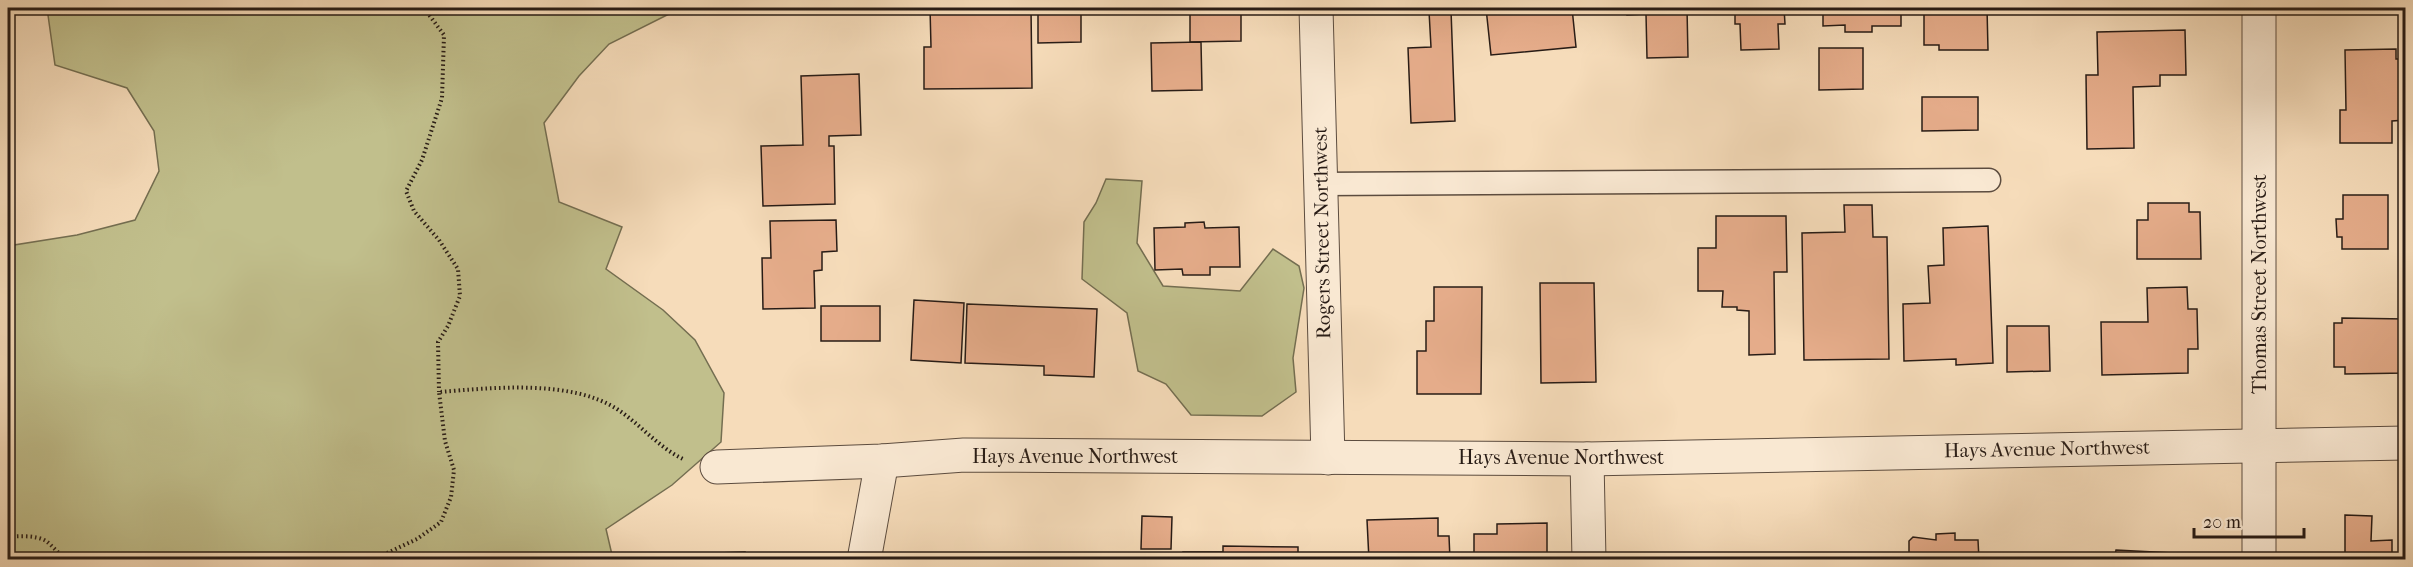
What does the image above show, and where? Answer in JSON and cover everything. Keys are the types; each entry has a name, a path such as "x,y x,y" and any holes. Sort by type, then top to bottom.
{"street":[{"name":"Rogers Street Northwest","path":"1316,8 1328,458"},
{"name":"Thomas Street Northwest","path":"2259,8 2259,560"},
{"name":"Hays Avenue Northwest","path":"717,467 882,461 964,455 1587,459 2406,443"},
{"path":"1587,459 1589,560"},
{"path":"864,560 882,461"}],"lane":[{"path":"1320,184 1989,180"}],"path":[{"path":"361,560 386,554 417,539 441,522 451,497 454,470 445,441 439,392 438,342 448,326 460,296 458,269 439,240 414,211 406,191 422,160 442,98 444,35 424,8"},
{"path":"439,392 532,386 602,400 633,420 668,452 690,462 717,467"},
{"path":"8,537 28,536 44,540 68,560"}],"shaded area":[{"path":"47,8 681,8 609,44 579,76 544,123 559,202 622,227 606,269 663,310 695,340 724,393 721,442 672,485 606,529 613,559 8,560 8,246 77,235 135,220 159,171 154,131 127,88 55,65"},
{"path":"1106,179 1142,181 1137,243 1163,286 1240,291 1273,249 1299,266 1304,288 1293,358 1296,392 1262,416 1191,415 1166,384 1138,371 1127,313 1082,279 1084,222 1096,203"}],"building":[{"path":"930,8 1031,8 1032,88 924,89 924,47 931,47"},
{"path":"1038,8 1081,8 1081,42 1038,43"},
{"path":"1172,8 1237,8 1237,11 1241,12 1241,41 1190,42 1190,11 1172,10"},
{"path":"1486,8 1572,8 1576,47 1491,55"},
{"path":"1627,8 1687,8 1688,57 1647,58 1646,14 1627,15"},
{"path":"1735,8 1784,8 1785,24 1778,24 1779,49 1741,50 1740,24 1735,24"},
{"path":"1823,8 1901,8 1901,26 1872,26 1872,32 1845,32 1845,25 1823,26"},
{"path":"1924,8 1987,8 1988,50 1939,50 1939,45 1924,45"},
{"path":"1451,10 1455,121 1411,123 1408,48 1431,47 1429,11"},
{"path":"2185,30 2186,75 2160,75 2160,86 2133,87 2134,148 2087,149 2086,75 2098,75 2097,32"},
{"path":"1201,42 1202,90 1152,91 1151,43"},
{"path":"1819,48 1863,48 1863,89 1819,90"},
{"path":"2396,49 2396,59 2406,59 2406,120 2392,121 2392,143 2340,143 2340,110 2346,110 2345,50"},
{"path":"859,74 861,135 829,136 829,146 834,146 835,204 763,206 761,146 803,145 801,76"},
{"path":"1922,97 1978,97 1978,130 1922,131"},
{"path":"2401,147 2406,147 2406,178 2401,178"},
{"path":"2343,195 2388,195 2388,249 2342,249 2342,237 2337,237 2336,219 2343,219"},
{"path":"2148,203 2189,203 2189,212 2200,212 2201,259 2137,259 2137,220 2148,220"},
{"path":"1844,205 1872,205 1873,237 1887,237 1889,359 1804,360 1802,233 1845,232"},
{"path":"1716,216 1786,216 1787,272 1774,272 1775,354 1749,355 1749,311 1737,310 1737,307 1722,307 1723,291 1698,291 1698,248 1716,248"},
{"path":"836,220 837,251 822,252 822,270 814,271 815,308 763,309 762,258 771,258 770,221"},
{"path":"1204,222 1205,228 1239,227 1240,267 1210,267 1210,275 1183,275 1182,269 1155,270 1154,228 1185,227 1185,223"},
{"path":"1988,226 1993,363 1956,365 1956,359 1904,361 1903,304 1930,303 1928,266 1944,265 1943,228"},
{"path":"1540,283 1594,283 1596,382 1541,383"},
{"path":"1434,287 1482,287 1481,394 1417,394 1417,351 1426,351 1426,321 1434,321"},
{"path":"2187,287 2188,309 2197,309 2198,349 2188,349 2188,373 2102,375 2101,322 2148,322 2147,288"},
{"path":"914,300 964,303 961,363 911,360"},
{"path":"967,304 1097,309 1094,377 1044,375 1044,366 965,363"},
{"path":"821,306 880,306 880,341 821,341"},
{"path":"2342,318 2406,319 2406,373 2345,374 2345,367 2334,367 2334,323 2342,323"},
{"path":"2007,326 2049,326 2050,371 2007,372"},
{"path":"2345,515 2372,516 2371,541 2392,540 2392,560 2345,560"},
{"path":"1142,516 1172,517 1171,549 1141,549"},
{"path":"1438,518 1438,536 1449,536 1450,560 1369,560 1367,520"},
{"path":"1547,523 1547,560 1474,560 1474,534 1497,534 1497,524"},
{"path":"1955,533 1955,540 1978,540 1979,560 1909,560 1909,541 1913,537 1936,540 1936,534"},
{"path":"1223,546 1298,547 1298,560 1183,560 1183,552 1223,552"},
{"path":"2116,550 2192,554 2192,560 2103,560 2103,554 2115,555"},
{"path":"745,552 745,560 688,560 688,554"}]}
